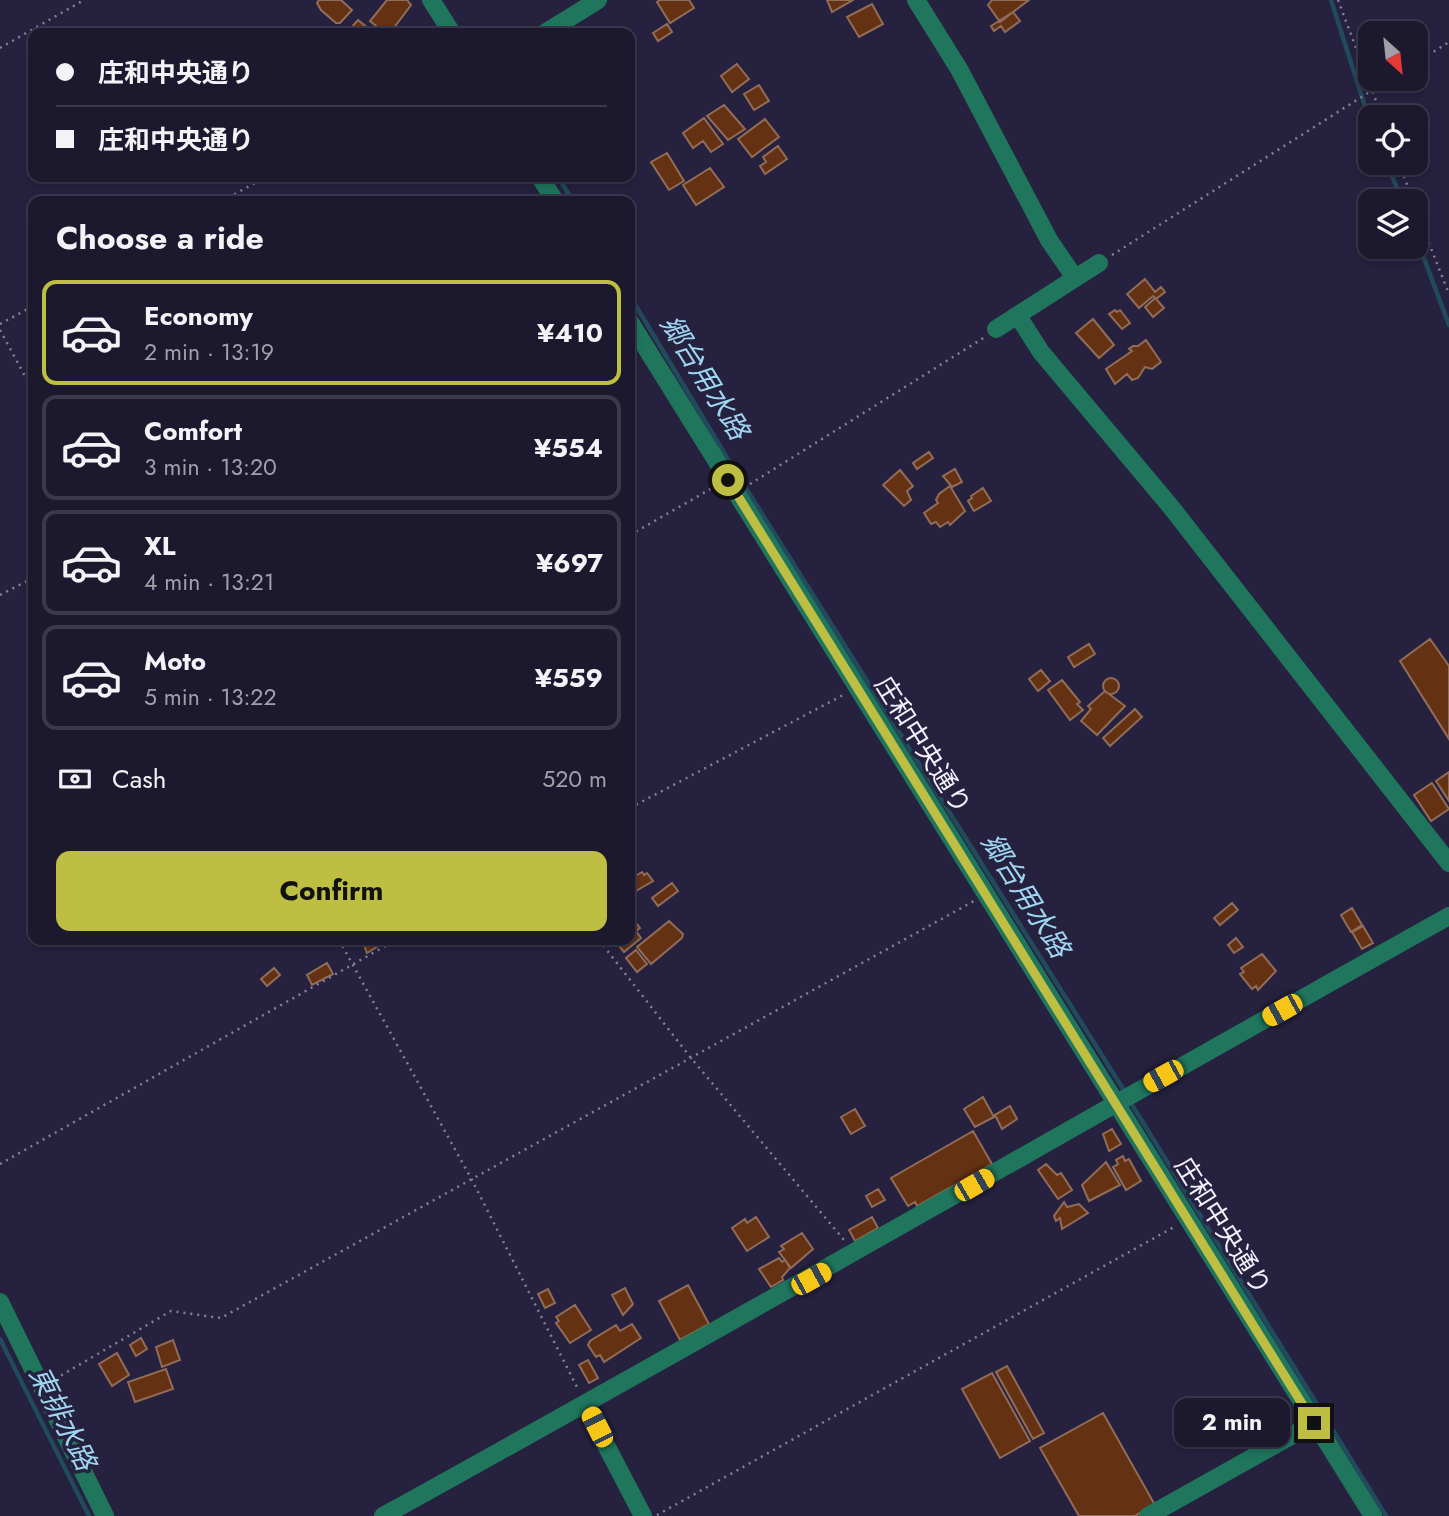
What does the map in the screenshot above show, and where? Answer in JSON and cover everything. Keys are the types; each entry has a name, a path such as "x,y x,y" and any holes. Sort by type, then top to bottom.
{"street":[{"path":"431,0 449,28"},
{"path":"553,28 598,0"},
{"path":"916,0 959,69 1049,240 1075,278"},
{"path":"996,329 1099,263"},
{"path":"1018,316 1041,352 1171,507 1449,863"},
{"name":"庄和中央通り","path":"635,330 1373,1516"},
{"path":"383,1516 856,1254 1115,1103 1449,916"},
{"path":"0,1303 105,1516"},
{"path":"585,1405 643,1516"},
{"path":"1148,1516 1314,1423"}],"path":[{"path":"35,28 84,0"},
{"path":"1338,0 1358,53"},
{"path":"0,48 28,32"},
{"path":"1428,55 1449,42"},
{"path":"1099,263 1370,91"},
{"path":"231,196 257,182"},
{"path":"1428,241 1449,294"},
{"path":"0,324 28,309"},
{"path":"635,533 732,486 996,329"},
{"path":"0,330 28,382"},
{"path":"0,595 28,581"},
{"path":"635,805 857,688"},
{"path":"43,1386 171,1311 221,1318 985,895"},
{"path":"342,945 472,1180 585,1405"},
{"path":"0,1164 387,945"},
{"path":"603,945 691,1058 856,1254"},
{"path":"655,1516 1174,1227"}],"building":[{"path":"319,0 341,0 352,10 340,23 336,23 321,10 317,3"},
{"path":"387,0 407,0 411,5 394,28 379,28 370,21"},
{"path":"689,0 694,8 670,23 657,2"},
{"path":"827,0 853,0 832,12"},
{"path":"992,0 1029,0 1000,22 988,5"},
{"path":"872,4 883,24 859,37 847,17"},
{"path":"1013,12 1020,21 1005,32 1001,26 994,31 991,26"},
{"path":"358,20 368,28 351,28"},
{"path":"667,24 672,32 658,41 653,33"},
{"path":"737,64 749,79 732,92 721,76"},
{"path":"759,85 769,101 754,110 744,94"},
{"path":"724,105 745,129 728,140 707,116"},
{"path":"704,118 723,144 711,152 703,141 693,148 683,133"},
{"path":"765,119 779,137 752,157 738,139"},
{"path":"778,146 787,159 765,174 760,166 766,162 763,157"},
{"path":"667,153 684,181 669,190 651,162"},
{"path":"710,168 724,187 696,205 683,185"},
{"path":"1145,279 1155,292 1161,287 1165,292 1156,299 1164,308 1153,317 1145,307 1155,298 1153,296 1139,308 1127,294"},
{"path":"1120,310 1130,323 1122,329 1109,314"},
{"path":"1093,319 1114,345 1099,358 1076,333"},
{"path":"1146,340 1161,362 1152,369 1145,367 1138,378 1132,380 1127,374 1115,384 1106,369 1132,351 1129,349 1133,346"},
{"path":"929,452 933,458 917,469 913,463"},
{"path":"955,469 962,482 952,487 943,476"},
{"path":"900,470 913,486 907,491 911,500 904,506 883,485"},
{"path":"950,486 965,511 950,525 948,522 940,527 936,522 931,524 924,513 938,503 936,500 939,494"},
{"path":"983,488 991,501 974,511 968,501"},
{"path":"1430,639 1449,666 1449,739 1400,661"},
{"path":"1089,644 1095,654 1074,667 1068,657"},
{"path":"1041,670 1050,681 1038,691 1029,679"},
{"path":"1111,678 1117,680 1117,692 1111,694 1105,692 1103,686 1105,680"},
{"path":"1062,680 1080,702 1077,704 1083,710 1070,720 1048,690"},
{"path":"1105,691 1125,706 1097,735 1081,721 1091,709 1088,706"},
{"path":"1135,709 1142,717 1110,746 1103,738"},
{"path":"1449,772 1449,801 1436,781"},
{"path":"1432,783 1449,809 1431,821 1414,795"},
{"path":"642,872 644,875 647,873 653,881 636,891 635,876"},
{"path":"672,883 678,891 658,906 652,898"},
{"path":"1232,903 1238,910 1220,925 1214,918"},
{"path":"1352,908 1362,925 1351,932 1341,915"},
{"path":"669,921 683,934 682,938 651,964 637,947"},
{"path":"635,922 640,928 636,931 641,938 635,943"},
{"path":"1363,926 1373,943 1362,949 1352,932"},
{"path":"1236,938 1243,947 1234,953 1228,945"},
{"path":"364,945 380,945 367,953"},
{"path":"618,945 632,945 624,952"},
{"path":"636,950 647,964 637,972 626,958"},
{"path":"1262,954 1276,971 1258,990 1256,986 1252,989 1240,974 1244,972 1241,968"},
{"path":"327,963 333,974 312,985 307,975"},
{"path":"274,968 280,975 267,986 261,979"},
{"path":"983,1097 994,1117 975,1127 964,1109"},
{"path":"1010,1106 1017,1119 1002,1129 995,1115"},
{"path":"855,1109 865,1126 851,1134 841,1117"},
{"path":"1112,1129 1121,1144 1109,1151 1103,1134"},
{"path":"973,1131 992,1164 917,1206 915,1202 908,1206 891,1178"},
{"path":"1123,1156 1125,1161 1129,1159 1141,1181 1126,1190 1113,1167 1118,1164 1116,1160"},
{"path":"1106,1162 1120,1185 1089,1201 1082,1185"},
{"path":"1046,1164 1057,1175 1061,1173 1072,1190 1058,1199 1038,1170"},
{"path":"878,1189 885,1200 872,1207 866,1196"},
{"path":"1064,1202 1067,1207 1079,1204 1088,1213 1062,1229 1060,1218 1056,1221 1054,1216"},
{"path":"756,1217 769,1237 747,1251 732,1228 745,1219 747,1223"},
{"path":"872,1217 878,1228 855,1241 849,1230"},
{"path":"802,1233 813,1249 791,1268 779,1252 784,1249 781,1246"},
{"path":"779,1258 782,1262 785,1260 790,1268 782,1277 783,1280 771,1287 759,1269"},
{"path":"688,1285 709,1324 680,1340 659,1301"},
{"path":"625,1288 633,1304 623,1315 612,1295"},
{"path":"548,1289 555,1303 545,1308 538,1294"},
{"path":"575,1305 591,1330 570,1343 556,1323 559,1321 556,1317"},
{"path":"632,1324 641,1338 604,1362 600,1355 596,1357 588,1345 590,1341 616,1325 620,1331"},
{"path":"141,1338 147,1349 136,1356 130,1345"},
{"path":"173,1340 180,1360 162,1367 156,1347"},
{"path":"117,1353 129,1375 112,1386 99,1364"},
{"path":"588,1360 598,1378 589,1383 579,1365"},
{"path":"1007,1366 1044,1433 1033,1439 996,1372"},
{"path":"166,1369 173,1389 135,1402 128,1382"},
{"path":"992,1373 1030,1441 1000,1458 962,1389"},
{"path":"1103,1413 1155,1505 1135,1516 1079,1516 1040,1448"}],"waterway":[{"path":"1331,0 1365,105"},
{"path":"1392,175 1397,189"},
{"name":"郷台用水路","path":"561,182 570,196"},
{"path":"1424,259 1449,325"},
{"name":"郷台用水路","path":"635,304 732,466 1125,1092"},
{"name":"郷台用水路","path":"1129,1100 1386,1516"},
{"name":"東排水路","path":"0,1339 89,1516"}],"route":[{"path":"728,480 1314,1423"}]}
